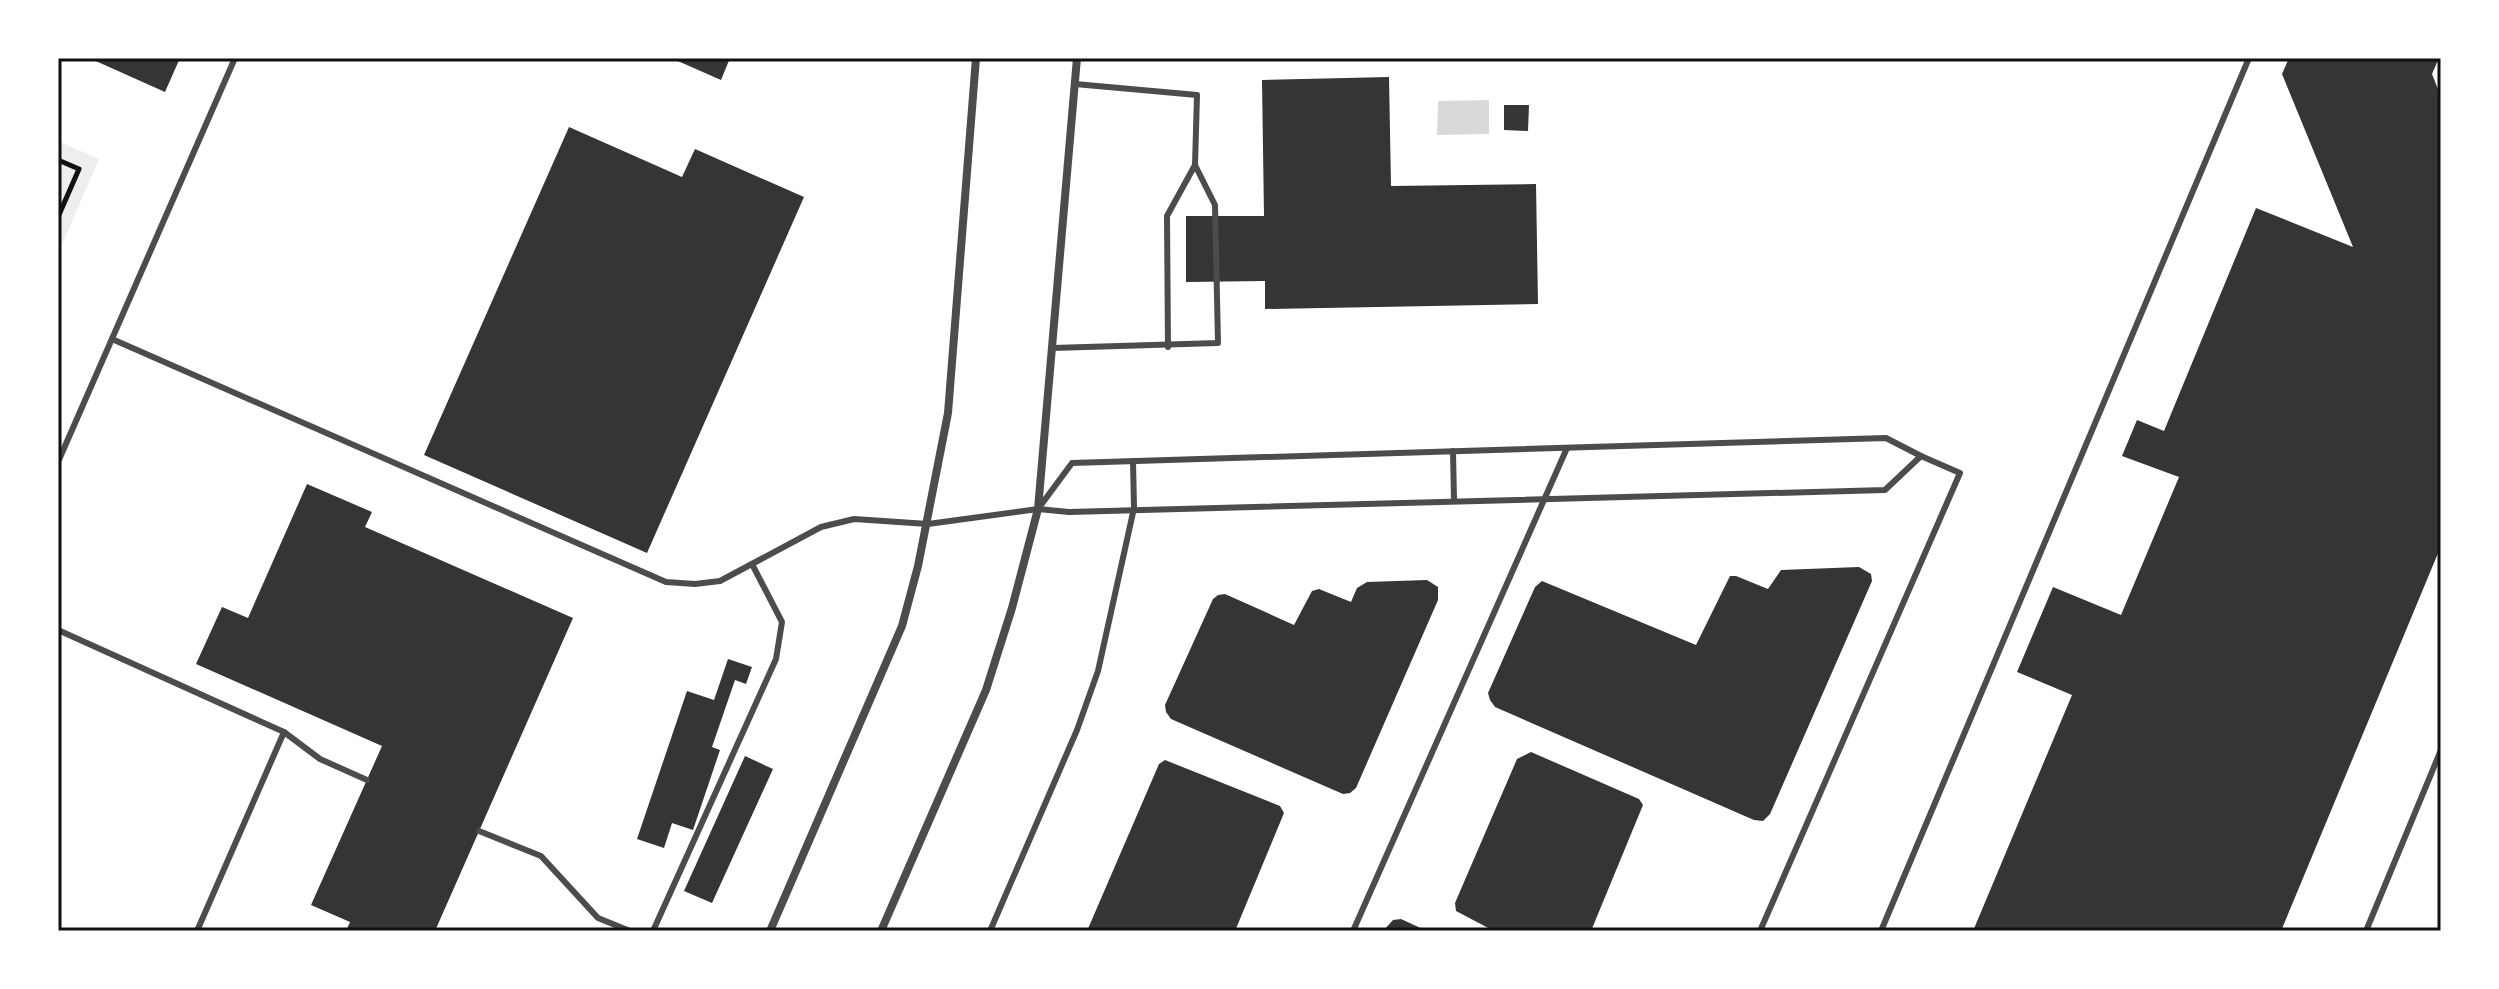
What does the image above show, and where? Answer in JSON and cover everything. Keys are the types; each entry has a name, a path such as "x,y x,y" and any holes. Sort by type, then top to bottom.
{"street":[{"path":"770,931 902,626 928,524 948,413 976,58"},
{"path":"881,931 986,690 1038,509 1077,58"}],"lane":[{"path":"58,462 235,58"},
{"path":"1881,931 2249,58"},
{"path":"1075,84 1197,95 1195,165 1167,216 1168,347"},
{"path":"1053,348 1168,347 1218,343 1215,205 1195,165"},
{"path":"112,339 666,582 695,584 720,581 821,527 854,519 928,524 1038,509 1069,512 1885,490 1921,456"},
{"path":"1038,509 1072,463 1886,438 1960,473 1760,931"},
{"path":"1353,931 1567,448"},
{"path":"1453,451 1454,500"},
{"path":"990,931 1098,671 1134,508 1133,461"},
{"path":"653,931 776,659 782,622 752,564"},
{"path":"58,630 284,732 320,759 367,780"},
{"path":"197,931 284,732"},
{"path":"2366,931 2441,750"},
{"path":"479,831 541,856 598,918 630,931"}],"path":[{"path":"58,160 79,169 58,217"}],"shaded area":[{"path":"1489,100 1489,134 1437,135 1438,101"},
{"path":"58,141 99,159 58,254"}],"building":[{"path":"89,58 180,58 165,92"},
{"path":"671,58 730,58 721,80"},
{"path":"2289,58 2439,58 2432,74 2441,97 2441,546 2281,931 1973,931 2072,695 2017,672 2053,587 2121,615 2179,477 2122,456 2137,420 2164,431 2256,208 2353,247 2282,74"},
{"path":"1389,77 1391,186 1536,184 1538,304 1265,309 1265,281 1186,282 1186,216 1264,216 1262,80"},
{"path":"1504,105 1529,105 1528,131 1504,130"},
{"path":"569,127 682,177 695,149 804,197 647,553 424,455"},
{"path":"307,484 372,512 365,527 573,618 435,931 346,931 350,922 311,905 382,746 196,664 222,607 248,618"},
{"path":"1859,567 1871,574 1872,581 1770,814 1763,821 1754,820 1495,707 1490,700 1488,693 1535,587 1542,581 1696,645 1730,576 1768,589 1781,570"},
{"path":"1427,580 1438,587 1438,600 1356,788 1350,793 1343,794 1171,719 1166,712 1165,705 1213,599 1218,595 1225,594 1294,625 1312,591 1319,589 1351,602 1357,588 1367,582"},
{"path":"728,659 752,667 746,684 735,680 712,747 720,750 693,830 672,823 664,848 637,839 687,691 714,700"},
{"path":"1531,752 1639,799 1643,805 1591,931 1494,931 1456,911 1455,903 1517,759"},
{"path":"745,756 773,769 712,903 684,891"},
{"path":"1165,760 1280,806 1284,813 1235,931 1087,931 1159,764"},
{"path":"1401,919 1427,931 1383,931 1393,920"}]}
